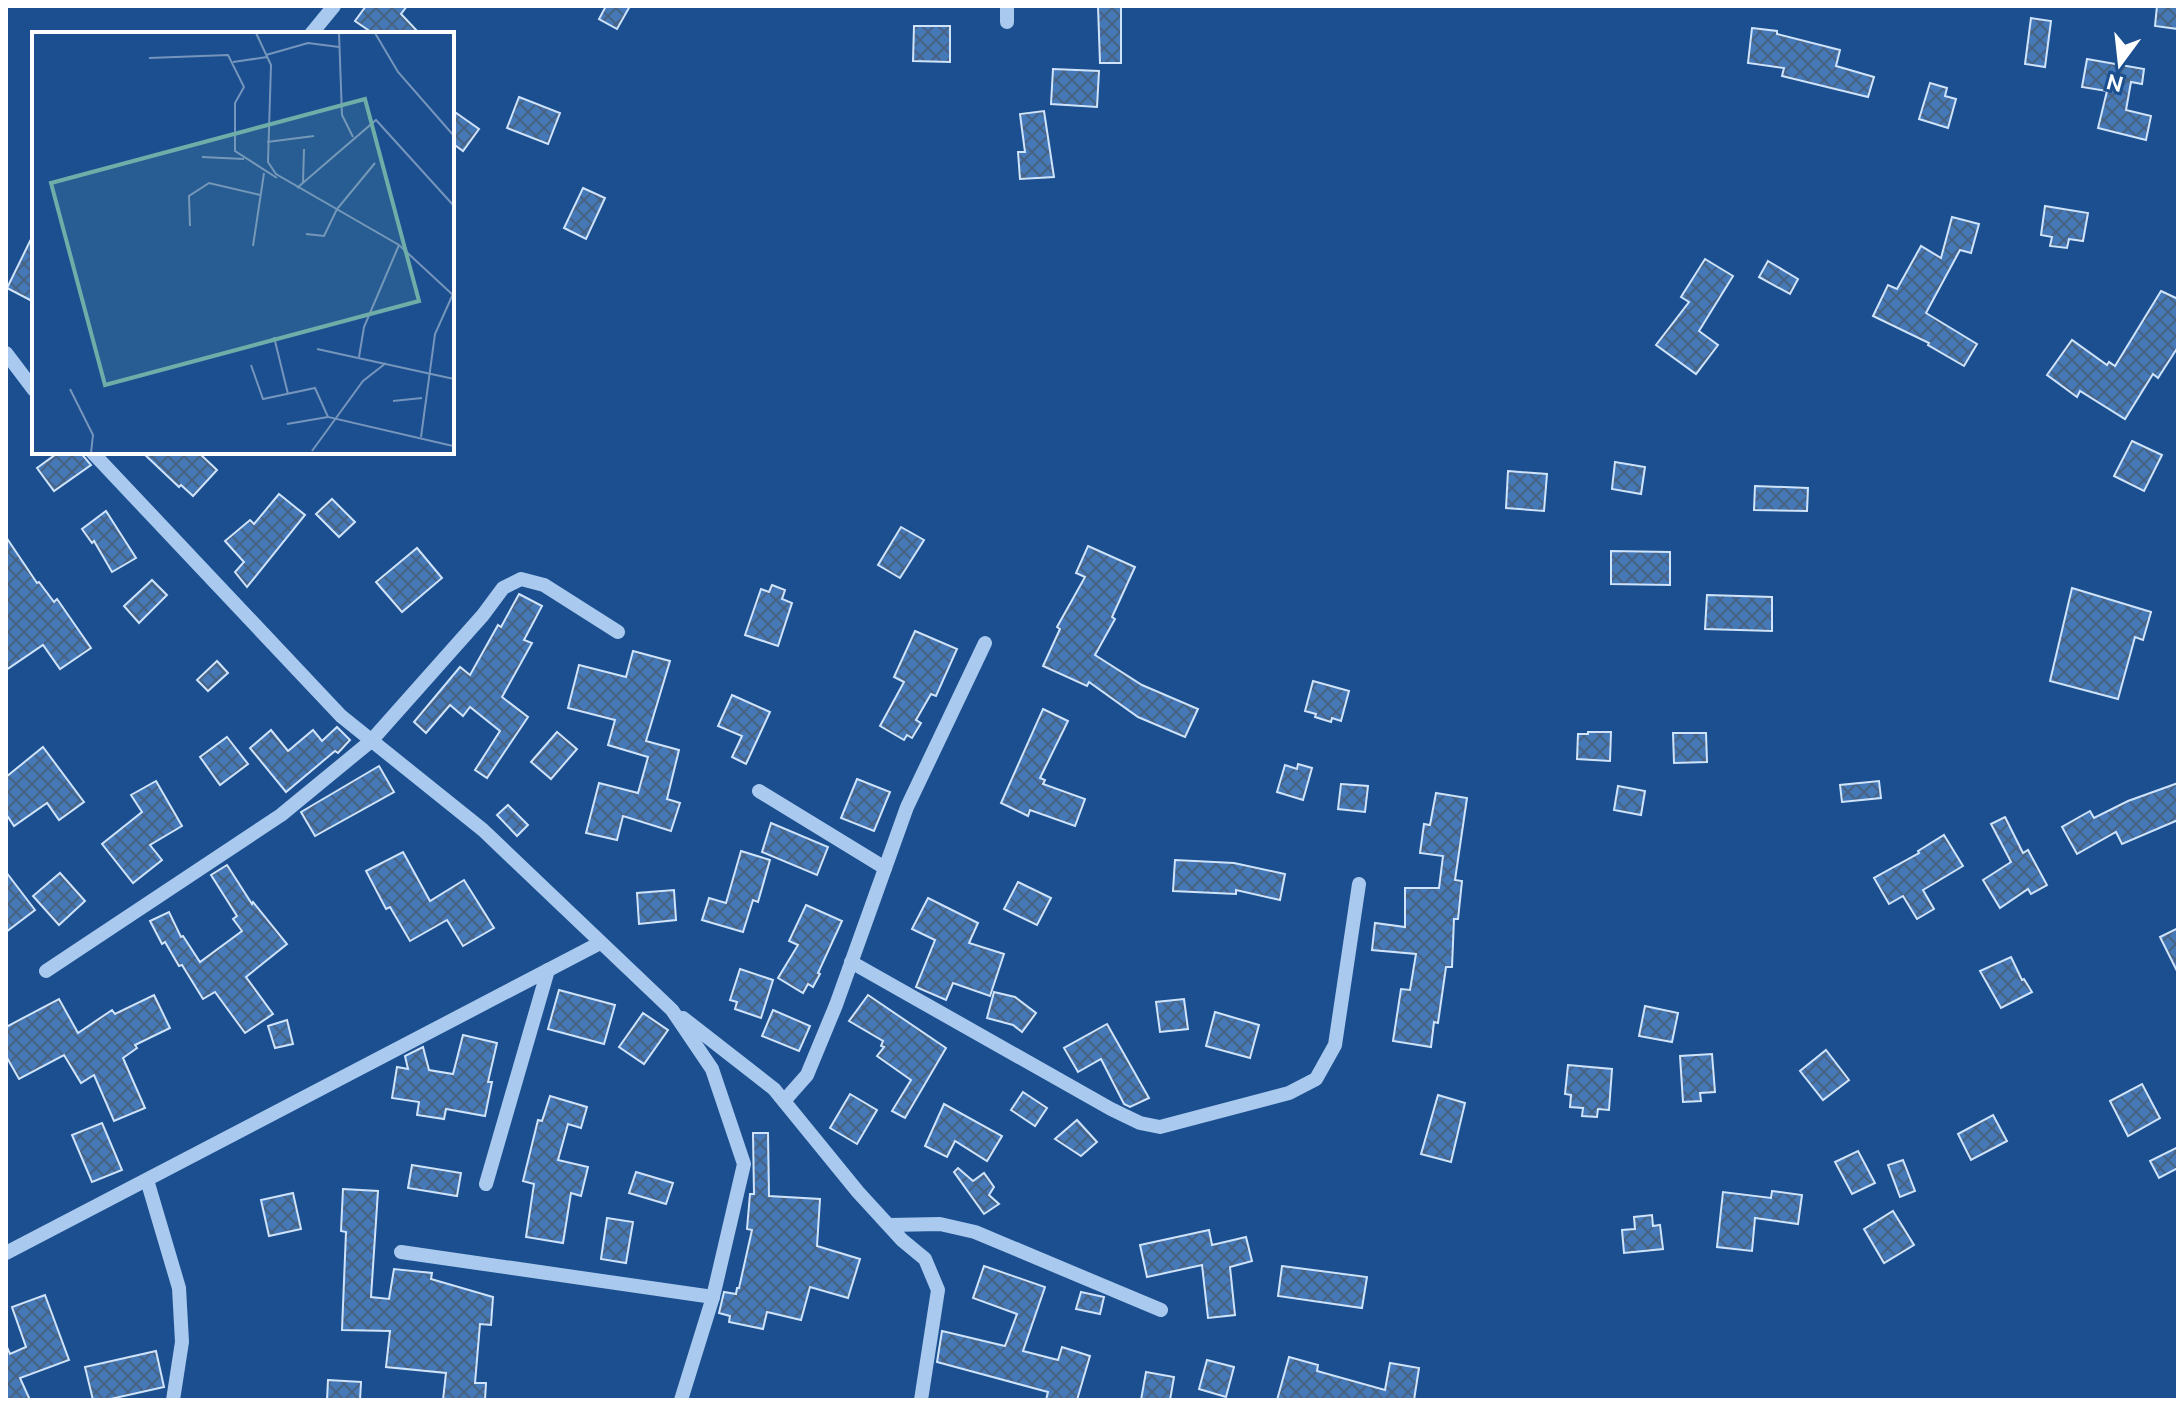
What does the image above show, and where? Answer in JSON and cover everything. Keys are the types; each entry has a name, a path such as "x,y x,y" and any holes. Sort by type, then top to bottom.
{"street":[{"path":"313,32 334,6"},
{"path":"1007,6 1007,22"},
{"path":"6,353 32,387"},
{"path":"94,454 341,716 483,830 672,1010 774,1089 858,1192 925,1259 938,1290 921,1400"},
{"path":"46,971 281,815 371,741 483,615 503,588 521,579 544,585 618,632"},
{"path":"784,1101 807,1075 907,807 985,643"},
{"path":"759,791 885,868"},
{"path":"851,962 1111,1109 1140,1123 1160,1127 1289,1093 1316,1079 1335,1045 1359,884"},
{"path":"6,1253 600,943"},
{"path":"486,1184 548,970"},
{"path":"672,1010 712,1069 744,1164 713,1297 681,1400"},
{"path":"147,1180 179,1288 182,1342 173,1400"},
{"path":"889,1225 940,1224 975,1232 1161,1310"},
{"path":"401,1252 713,1297"}],"building":[{"path":"366,6 407,6 401,14 418,32 371,32 355,21"},
{"path":"606,6 630,6 617,29 599,19"},
{"path":"1098,6 1121,6 1121,63 1100,63"},
{"path":"2157,6 2178,6 2178,29 2155,26"},
{"path":"2031,18 2051,21 2045,67 2025,64"},
{"path":"914,26 950,26 950,62 913,61"},
{"path":"1752,28 1777,31 1777,34 1840,50 1836,66 1874,77 1868,97 1782,76 1784,68 1748,63"},
{"path":"2087,59 2144,69 2142,84 2131,82 2126,110 2151,116 2146,140 2098,128 2107,91 2082,87"},
{"path":"1053,69 1099,71 1097,107 1051,104"},
{"path":"1930,83 1947,88 1945,96 1956,99 1948,128 1919,119"},
{"path":"519,97 560,113 548,144 507,128"},
{"path":"454,111 479,129 463,151 454,144"},
{"path":"1044,111 1054,177 1020,179 1018,152 1025,152 1020,114"},
{"path":"583,188 605,198 586,239 564,228"},
{"path":"2045,206 2088,213 2083,241 2069,239 2067,248 2050,246 2052,237 2041,235"},
{"path":"1952,217 1979,224 1971,253 1960,250 1926,313 1977,344 1964,366 1929,343 1873,316 1888,285 1897,289 1921,246 1941,258"},
{"path":"32,237 32,301 7,288"},
{"path":"1705,259 1733,276 1699,331 1718,345 1696,374 1656,345 1689,302 1681,297"},
{"path":"1768,261 1798,279 1790,294 1759,277"},
{"path":"2161,291 2178,299 2178,347 2158,378 2153,374 2125,419 2080,391 2077,397 2047,375 2072,340 2107,365 2109,362 2115,366"},
{"path":"2132,441 2162,455 2144,491 2114,476"},
{"path":"56,454 82,454 91,465 54,491 37,468"},
{"path":"144,454 200,454 217,470 193,496 181,485 179,487"},
{"path":"1615,462 1645,467 1641,494 1612,489"},
{"path":"1508,471 1547,474 1544,511 1506,508"},
{"path":"1755,486 1808,488 1807,511 1754,510"},
{"path":"279,494 305,515 247,587 235,572 244,562 225,541 250,520 254,524"},
{"path":"332,499 355,522 339,537 316,514"},
{"path":"106,511 136,558 112,572 94,541 92,543 82,529"},
{"path":"901,527 924,540 900,578 878,565"},
{"path":"6,537 37,583 54,602 57,599 91,648 60,669 43,645 6,670"},
{"path":"1088,546 1135,567 1112,617 1115,619 1095,655 1142,685 1198,709 1185,737 1138,717 1089,682 1087,686 1043,666 1060,629 1057,627 1085,577 1076,573"},
{"path":"417,548 442,578 402,612 376,582"},
{"path":"1611,551 1670,552 1670,585 1611,584"},
{"path":"152,580 167,595 139,623 124,606"},
{"path":"772,585 785,590 782,599 792,603 778,646 745,635 761,589 769,592"},
{"path":"2072,588 2151,612 2143,640 2135,637 2118,699 2050,681"},
{"path":"519,594 542,606 524,640 532,643 502,697 528,717 487,778 475,770 500,731 470,707 463,716 450,705 426,733 414,722 460,667 470,675"},
{"path":"1707,595 1772,597 1772,631 1705,629"},
{"path":"915,631 957,649 936,696 931,694 916,720 921,723 912,738 907,735 904,740 880,726 904,682 894,677"},
{"path":"633,651 670,661 646,741 679,750 667,799 680,803 671,831 623,816 617,840 586,833 599,783 638,793 648,757 608,745 615,720 568,708 579,665 626,677"},
{"path":"217,661 228,673 208,691 197,680"},
{"path":"1313,681 1349,691 1341,721 1332,718 1331,722 1305,711"},
{"path":"732,695 770,712 746,764 732,757 742,736 718,726"},
{"path":"1043,709 1068,721 1040,778 1045,780 1043,784 1085,799 1075,826 1030,810 1028,816 1001,803"},
{"path":"337,727 350,740 338,753 335,751 286,792 250,748 271,730 288,751 313,730 322,741"},
{"path":"557,732 577,749 551,779 531,762"},
{"path":"1611,732 1610,761 1577,759 1578,734"},
{"path":"1673,733 1706,733 1707,762 1674,763"},
{"path":"227,737 248,764 220,785 200,757"},
{"path":"43,747 84,802 59,820 47,803 14,826 6,814 6,777"},
{"path":"1298,764 1312,768 1303,800 1277,792 1285,765 1297,769"},
{"path":"379,766 394,792 315,836 301,812"},
{"path":"857,779 890,792 874,831 841,818"},
{"path":"156,781 182,826 150,845 162,860 133,883 102,844 142,812 131,795"},
{"path":"1879,781 1881,798 1842,802 1840,785"},
{"path":"2178,783 2178,820 2122,844 2116,832 2077,854 2062,827 2090,811 2094,818 2128,801"},
{"path":"1341,784 1368,786 1365,812 1338,809"},
{"path":"1618,786 1645,791 1641,815 1614,810"},
{"path":"1436,793 1467,798 1455,880 1462,881 1458,919 1454,919 1452,967 1446,967 1438,1023 1434,1022 1431,1047 1393,1041 1401,989 1410,990 1416,954 1372,950 1375,923 1405,927 1405,888 1439,888 1443,856 1420,853 1424,824 1430,825"},
{"path":"508,805 528,825 517,836 497,815"},
{"path":"2005,817 2023,853 2028,850 2047,885 2031,894 2028,889 2000,908 1983,880 2011,862 1991,824"},
{"path":"771,823 828,847 817,875 762,852"},
{"path":"1944,835 1963,866 1923,890 1934,909 1917,919 1903,896 1889,904 1874,878"},
{"path":"741,851 770,860 758,902 753,900 743,932 702,920 709,898 726,903"},
{"path":"403,852 430,901 464,880 494,928 463,946 447,920 410,941 390,907 386,909 366,871"},
{"path":"1175,860 1234,863 1285,874 1280,900 1236,890 1236,894 1173,891"},
{"path":"227,865 252,904 287,944 246,977 273,1014 245,1033 215,992 203,999 165,942 162,944 150,921 169,912 181,937 200,962 242,931 233,919 237,916 211,875"},
{"path":"6,872 35,910 6,932"},
{"path":"60,873 85,901 59,925 33,896"},
{"path":"1018,882 1051,898 1037,925 1004,909"},
{"path":"674,890 676,920 639,924 637,893"},
{"path":"928,898 978,923 969,943 1004,954 990,996 953,983 946,1000 916,987 935,940 912,929"},
{"path":"806,905 842,921 813,987 808,984 803,993 778,978 798,945 789,941"},
{"path":"2178,928 2178,973 2160,937"},
{"path":"2011,957 2022,980 2032,992 2001,1008 1980,971"},
{"path":"740,969 773,980 761,1018 735,1009 737,1002 730,1000"},
{"path":"559,990 615,1005 604,1044 548,1029"},
{"path":"994,992 1015,997 1036,1013 1022,1032 1013,1025 987,1018"},
{"path":"154,995 170,1028 135,1045 137,1048 123,1058 145,1108 114,1121 94,1075 81,1083 64,1055 19,1079 6,1056 6,1027 59,999 78,1033 112,1010 115,1014"},
{"path":"868,995 946,1048 905,1118 892,1111 911,1080 877,1056 884,1047 881,1046 883,1041 849,1021"},
{"path":"1184,999 1188,1029 1160,1032 1156,1002"},
{"path":"1645,1006 1678,1013 1672,1042 1639,1036"},
{"path":"773,1010 810,1026 799,1051 762,1036"},
{"path":"1215,1012 1259,1025 1250,1058 1206,1046"},
{"path":"643,1013 668,1030 644,1064 619,1047"},
{"path":"287,1020 293,1044 275,1048 268,1026"},
{"path":"1107,1024 1149,1098 1130,1107 1124,1104 1101,1059 1078,1072 1064,1048"},
{"path":"463,1035 497,1043 488,1082 492,1082 485,1116 446,1109 444,1119 417,1115 419,1102 392,1098 397,1067 408,1069 405,1056 423,1047 429,1070 453,1074"},
{"path":"1826,1050 1849,1080 1823,1100 1800,1071"},
{"path":"1712,1054 1715,1092 1700,1093 1701,1101 1683,1102 1680,1056"},
{"path":"1568,1065 1612,1069 1609,1110 1598,1109 1597,1117 1582,1116 1583,1108 1570,1107 1571,1095 1565,1094"},
{"path":"2142,1084 2160,1118 2128,1136 2110,1101"},
{"path":"1023,1092 1047,1108 1035,1126 1011,1110"},
{"path":"850,1094 877,1110 857,1144 830,1128"},
{"path":"1438,1095 1465,1103 1451,1162 1421,1154"},
{"path":"550,1096 587,1107 581,1128 568,1124 558,1160 588,1167 581,1196 571,1193 563,1243 526,1237 534,1184 523,1181 538,1120 542,1121"},
{"path":"944,1104 1002,1136 987,1161 955,1141 947,1157 925,1146"},
{"path":"1993,1115 2007,1141 1971,1160 1958,1134"},
{"path":"1077,1120 1097,1142 1081,1156 1055,1139"},
{"path":"102,1123 122,1170 92,1182 72,1135"},
{"path":"753,1133 768,1133 769,1196 820,1199 817,1246 860,1259 848,1298 810,1287 801,1320 767,1312 763,1329 729,1322 730,1316 719,1313 724,1292 736,1294 739,1288 752,1230 747,1229 750,1194 754,1194"},
{"path":"2178,1147 2178,1168 2159,1178 2150,1161"},
{"path":"1858,1151 1875,1183 1852,1194 1835,1162"},
{"path":"1903,1160 1915,1191 1900,1197 1888,1165"},
{"path":"412,1165 461,1173 457,1196 408,1188"},
{"path":"958,1168 973,1181 984,1173 994,1187 989,1195 999,1204 984,1214 954,1172"},
{"path":"636,1172 673,1183 666,1204 629,1193"},
{"path":"343,1189 378,1191 371,1297 389,1299 394,1269 432,1273 431,1279 493,1297 491,1325 480,1324 475,1383 486,1383 485,1400 443,1400 446,1373 386,1367 390,1331 342,1330 346,1232 341,1231"},
{"path":"1772,1191 1802,1195 1798,1224 1755,1218 1752,1251 1717,1247 1723,1192 1771,1198"},
{"path":"293,1193 301,1229 269,1236 261,1200"},
{"path":"1893,1211 1914,1245 1884,1263 1864,1229"},
{"path":"1652,1215 1653,1226 1660,1225 1663,1249 1624,1253 1622,1230 1635,1229 1634,1217"},
{"path":"607,1218 633,1222 626,1263 601,1259"},
{"path":"1209,1230 1212,1245 1246,1237 1252,1261 1230,1267 1235,1315 1208,1318 1202,1265 1147,1277 1140,1245"},
{"path":"984,1266 1045,1287 1023,1351 1058,1360 1062,1347 1090,1356 1077,1400 1046,1400 1048,1392 937,1362 942,1331 1005,1346 1017,1314 973,1298"},
{"path":"1282,1266 1367,1277 1362,1308 1278,1296"},
{"path":"1081,1292 1104,1297 1100,1314 1076,1309"},
{"path":"45,1295 69,1360 20,1378 30,1400 6,1400 6,1345 10,1354 26,1347 12,1307"},
{"path":"156,1351 164,1387 93,1400 85,1367"},
{"path":"1289,1357 1318,1365 1317,1371 1385,1390 1390,1363 1419,1368 1414,1400 1277,1400"},
{"path":"1207,1360 1234,1367 1226,1397 1199,1389"},
{"path":"1146,1372 1174,1377 1170,1400 1141,1400"},
{"path":"328,1380 361,1382 360,1400 327,1400"}]}
